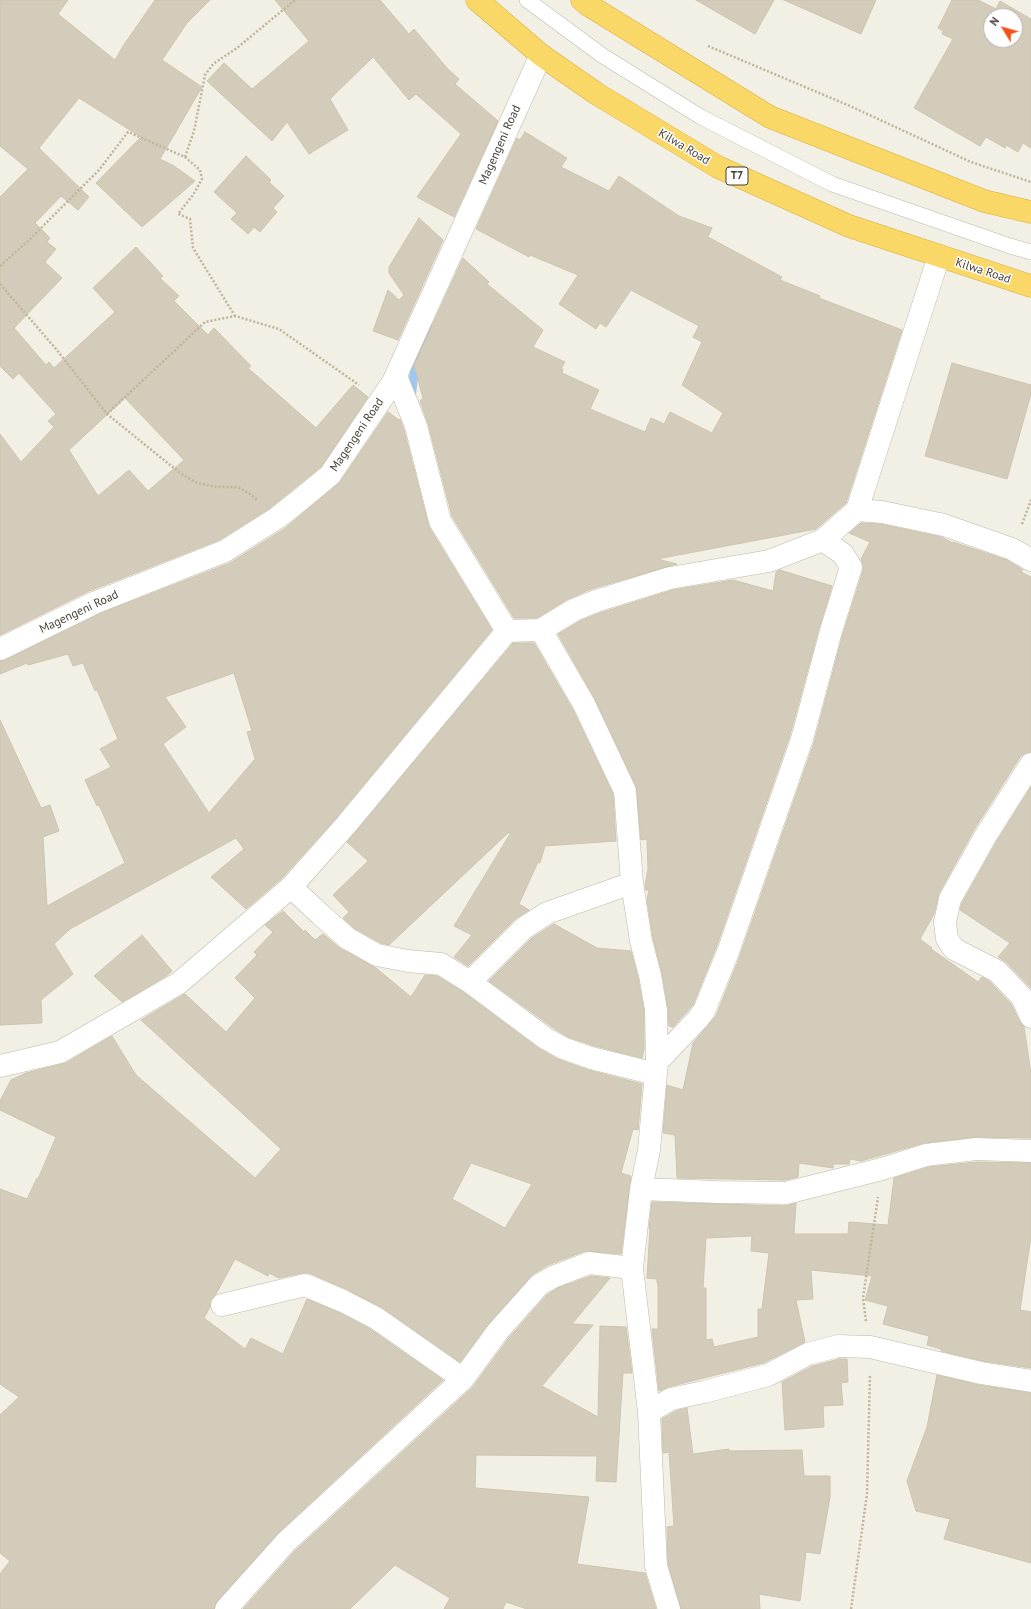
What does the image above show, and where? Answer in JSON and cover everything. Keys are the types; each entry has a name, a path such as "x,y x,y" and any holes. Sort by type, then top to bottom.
{"highway":[{"name":"Kilwa Road","path":"477,0 541,55 597,94 718,167 849,226 1031,286"},
{"path":"582,0 770,117 984,201 1031,212"}],"street":[{"name":"Magengeni Road","path":"0,649 94,603 225,551 277,518 330,475 396,376 541,55"},
{"path":"0,1066 60,1052 179,983 291,887 346,825 507,631 541,630 574,610 596,601 670,578 769,561 823,540 857,510 939,256"},
{"path":"396,376 416,426 440,521 507,631"},
{"path":"857,510 882,512 944,525 1012,549 1031,560"},
{"path":"656,1068 698,1020 704,1011 728,952 802,739 831,631 851,567 843,554 823,540"},
{"path":"541,630 584,704 625,791 632,883 641,941 650,975 656,1010 656,1068 649,1150 641,1189 632,1268 649,1412 656,1566 669,1609"},
{"path":"1031,764 986,835 950,899 945,922 947,939 954,949 997,971 1022,997 1031,1017"},
{"path":"470,982 524,928 548,913 632,883"},
{"path":"291,887 347,938 377,955 408,961 441,964 470,982 545,1038 563,1048 592,1058 656,1068"},
{"path":"641,1189 716,1192 786,1192 882,1169 926,1155 976,1149 1031,1151"},
{"path":"226,1609 286,1542 463,1379 498,1331 539,1285 553,1277 589,1263 632,1268"},
{"path":"222,1305 305,1285 343,1301 376,1318 463,1379"},
{"path":"649,1412 671,1399 768,1375 808,1354 838,1346 870,1346 981,1373 1031,1381"}],"lane":[{"path":"526,0 603,56 701,117 832,184 1031,252"}],"path":[{"path":"185,157 194,131 205,75 213,64 238,48 295,0"},
{"path":"705,45 850,106 971,162 1031,182"},
{"path":"0,266 28,241 99,170 128,132 185,157 200,170 202,179 193,195 178,214 190,219 193,248 235,316"},
{"path":"0,284 56,349 107,414 180,473 197,483 217,487 238,487 250,494 277,518"},
{"path":"107,414 205,322 235,316 279,329 381,400"},
{"path":"851,1609 867,1494 870,1346 863,1298 882,1169"}],"building":[{"path":"0,0 68,0 58,14 115,60 155,0 210,0 187,23 162,60 202,87 160,159 174,166 195,181 142,227 96,183 141,137 79,98 39,148 89,197 78,210 61,196 35,223 50,238 47,242 56,249 45,262 62,278 14,328 46,365 49,362 54,368 115,312 93,288 136,247 163,276 160,278 179,296 174,301 208,335 214,328 251,366 248,368 316,428 353,385 368,397 321,467 270,508 219,540 89,591 0,635 0,434 21,462 54,427 48,421 56,414 19,373 13,379 0,366 0,197 28,169 0,146","holes":["125,398 184,460 148,491 129,470 98,496 69,450"]},
{"path":"275,0 380,0 409,34 414,29 447,68 459,79 455,84 498,121 454,217 417,197 461,134 416,94 409,100 373,57 330,99 348,130 309,154 287,122 272,141 207,81 224,63 252,89 309,41"},
{"path":"696,0 774,0 755,34"},
{"path":"784,0 876,0 861,34"},
{"path":"952,0 978,0 994,8 983,8 983,48 1023,48 1023,14 1031,19 1031,148 1023,143 1018,152 1006,145 1005,148 986,137 980,146 914,108 953,39 942,34 943,31 938,28"},
{"path":"1000,1 1012,8 996,8"},
{"path":"525,132 567,158 561,167 609,191 619,176 679,216 712,228 708,237 782,277 780,280 820,296 819,298 902,330 846,503 816,529 657,559 677,564 591,589 568,599 537,618 514,618 452,516 428,423 420,401 423,398 414,365 463,258 489,282 487,284 543,330 533,347 565,362 561,369 563,369 562,373 599,390 590,409 645,432 651,418 664,424 670,412 712,433 723,413 682,385 702,342 693,337 699,326 631,290 606,327 600,323 596,329 559,304 578,275 530,255 529,257 476,229 517,138 520,140"},
{"path":"246,156 271,180 269,182 284,196 273,208 277,212 260,232 254,227 248,234 231,219 237,213 214,192"},
{"path":"419,218 443,240 398,340 373,331 388,290 399,300 404,295 389,273 389,267"},
{"path":"952,363 1031,385 1031,394 1007,479 925,456"},
{"path":"388,412 399,420 400,419 429,527 492,630 337,817 282,878 246,909 211,877 244,849 236,838 70,929 54,944 73,974 41,1000 42,1023 0,1025 0,720 41,808 50,805 59,831 43,837 47,906 125,863 99,805 97,806 85,780 111,767 100,749 118,739 97,690 95,691 83,663 73,666 68,654 28,665 27,663 0,674 0,661 5,660 99,614 230,563 284,529 340,482","holes":["234,673 252,731 247,732 255,759 209,813 163,744 186,727 165,697"]},
{"path":"861,523 880,524 941,537 953,543 1007,560 1023,570 1021,572 1031,577 1031,752 1025,753 1020,757 975,828 939,893 934,914 920,939 932,948 931,949 978,982 982,977 989,981 1011,1004 1024,1027 1031,1074 1031,1138 976,1137 924,1143 861,1161 850,1159 849,1164 833,1164 833,1168 799,1163 798,1177 785,1180 677,1178 675,1135 663,1133 667,1085 683,1090 693,1043 716,1016 740,956 814,743 843,634 863,571 861,559 870,542 849,533"},
{"path":"780,570 832,586 790,735 716,948 693,1005 673,1027 669,1026 668,1008 662,973 653,938 647,900 649,890 646,890 645,886 648,869 647,839 641,840 636,786 595,699 558,634 580,621 600,613 673,590 733,580 773,591 776,572"},
{"path":"513,643 534,643 573,710 613,794 616,841 545,846 540,863 538,862 519,904 529,910 515,919 468,966 454,957 472,935 454,926 510,834 509,832 389,945 381,943 354,928 343,918 349,912 333,895 368,861 347,842"},
{"path":"1031,787 1031,988 1006,962 998,957 1010,943 960,910 962,903 997,841"},
{"path":"283,911 304,932 305,930 315,940 323,934 341,949 376,968 411,997 425,975 437,976 463,992 538,1048 557,1059 588,1070 642,1084 638,1130 633,1129 621,1173 631,1176 621,1254 585,1251 548,1265 533,1274 489,1323 460,1362 383,1308 348,1290 309,1273 279,1278 269,1273 268,1276 235,1259 216,1294 210,1301 210,1307 204,1318 245,1349 251,1338 283,1354 307,1299 338,1312 370,1329 443,1380 278,1533 217,1601 214,1609 0,1609 0,1574 10,1561 0,1553 0,1415 19,1397 0,1384 0,1189 27,1199 37,1178 38,1179 56,1137 0,1110 0,1101 11,1080 26,1073 66,1063 112,1036 136,1075 255,1178 281,1149 141,1020 185,994 226,1032 255,998 235,978 257,955 254,952 273,932 265,925","holes":["471,1163 532,1184 505,1228 452,1199"]},
{"path":"554,924 597,948 631,951 644,1011 644,1049 642,1058 595,1046 568,1037 489,981 532,938"},
{"path":"142,935 172,971 122,1002 94,976"},
{"path":"977,1162 1031,1163 1031,1236 1020,1310 1031,1312 1031,1368 983,1361 941,1351 941,1349 927,1345 929,1336 883,1324 888,1306 865,1300 872,1276 811,1270 813,1299 796,1300 805,1342 763,1363 668,1387 659,1391 652,1329 658,1329 658,1283 657,1279 647,1278 650,1228 649,1229 652,1202 786,1206 796,1203 794,1234 848,1234 849,1222 888,1225 894,1178 929,1167","holes":["752,1236 751,1251 769,1253 762,1309 758,1309 758,1337 714,1347 712,1339 706,1340 706,1288 703,1288 706,1238"]},
{"path":"591,1276 610,1278 572,1324 593,1325 542,1386 598,1417 600,1326 626,1327 632,1373 623,1373 616,1482 596,1481 597,1456 476,1455 475,1488 589,1497 577,1564 645,1573 656,1609 527,1609 506,1602 503,1609 444,1609 450,1598 395,1565 350,1609 243,1609 295,1551 472,1388 508,1339 547,1295 558,1288"},
{"path":"839,1359 847,1359 848,1382 841,1383 843,1405 823,1406 824,1427 785,1430 782,1382 813,1366"},
{"path":"937,1375 979,1385 1031,1393 1031,1563 944,1539 950,1519 916,1511 907,1481 927,1427"},
{"path":"687,1408 693,1454 729,1449 729,1451 802,1450 804,1476 830,1476 830,1497 820,1554 806,1552 800,1601 759,1594 760,1609 681,1609 668,1564 667,1527 674,1526 669,1452 663,1453 662,1419 676,1411"}],"waterway":[{"path":"411,398 415,366 428,328"}]}
